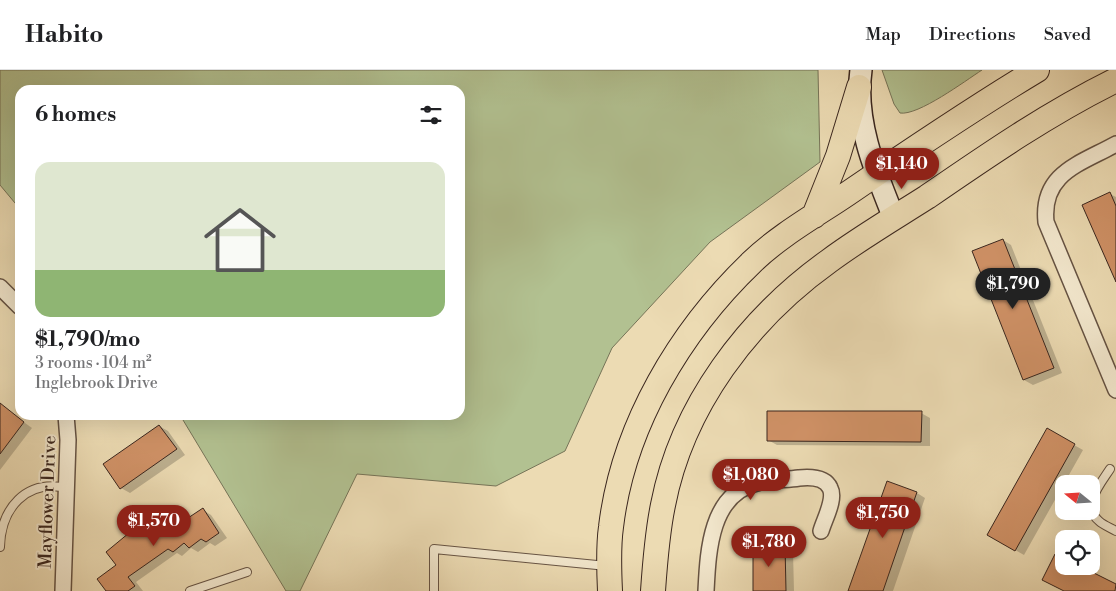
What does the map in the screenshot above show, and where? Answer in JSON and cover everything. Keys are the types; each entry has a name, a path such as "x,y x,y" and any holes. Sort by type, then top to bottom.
{"main road":[{"path":"610,591 611,527 618,490 628,454 644,414 670,364 708,310 766,249 990,98 1037,70"},
{"path":"814,216 836,161 860,78"},
{"path":"654,591 656,544 663,503 674,463 690,424 710,387 755,325 792,290 829,260 1038,123 1116,80"}],"street":[{"path":"860,78 861,120 877,174 894,218"},
{"path":"1116,144 1065,172 1056,180 1049,192 1045,208 1046,222 1116,390"},
{"path":"0,287 15,302"},
{"name":"Mayflower Drive","path":"63,591 68,440 66,420"},
{"path":"706,591 708,559 714,527 722,509 732,496 745,487 758,482 808,477 819,479 826,483 830,488 832,498 821,531"}],"lane":[{"path":"1110,469 1093,496 1091,506 1094,516 1099,522 1116,531"},
{"path":"0,547 0,532 5,517 16,502 28,492 43,487 58,486 67,488"},
{"path":"434,591 434,549 609,567"},
{"path":"190,591 247,572"}],"green space":[{"path":"0,70 818,70 820,162 710,242 612,348 565,451 496,486 357,474 300,591 286,591 183,420 465,420 465,85 15,85 15,203 0,185"},
{"path":"882,70 982,70 929,104 918,109 900,113 894,104"}],"building":[{"path":"1110,192 1116,206 1116,282 1082,205"},
{"path":"1003,239 1054,368 1023,380 972,251"},
{"path":"0,403 15,415 15,420 24,422 0,454"},
{"path":"767,411 922,411 921,442 767,441"},
{"path":"159,425 177,449 120,489 103,464"},
{"path":"1047,428 1075,444 1058,475 1055,475 1055,480 1015,551 987,535"},
{"path":"887,481 917,492 883,591 848,591"},
{"path":"203,508 219,533 206,542 201,539 189,548 184,543 173,552 168,549 128,577 135,586 128,591 106,591 97,579 116,565 106,552 135,528 140,535 166,516 172,524 185,514 188,518"},
{"path":"753,545 785,545 786,591 753,591"},
{"path":"1055,554 1055,575 1098,575 1116,584 1115,591 1064,591 1042,580"}]}
